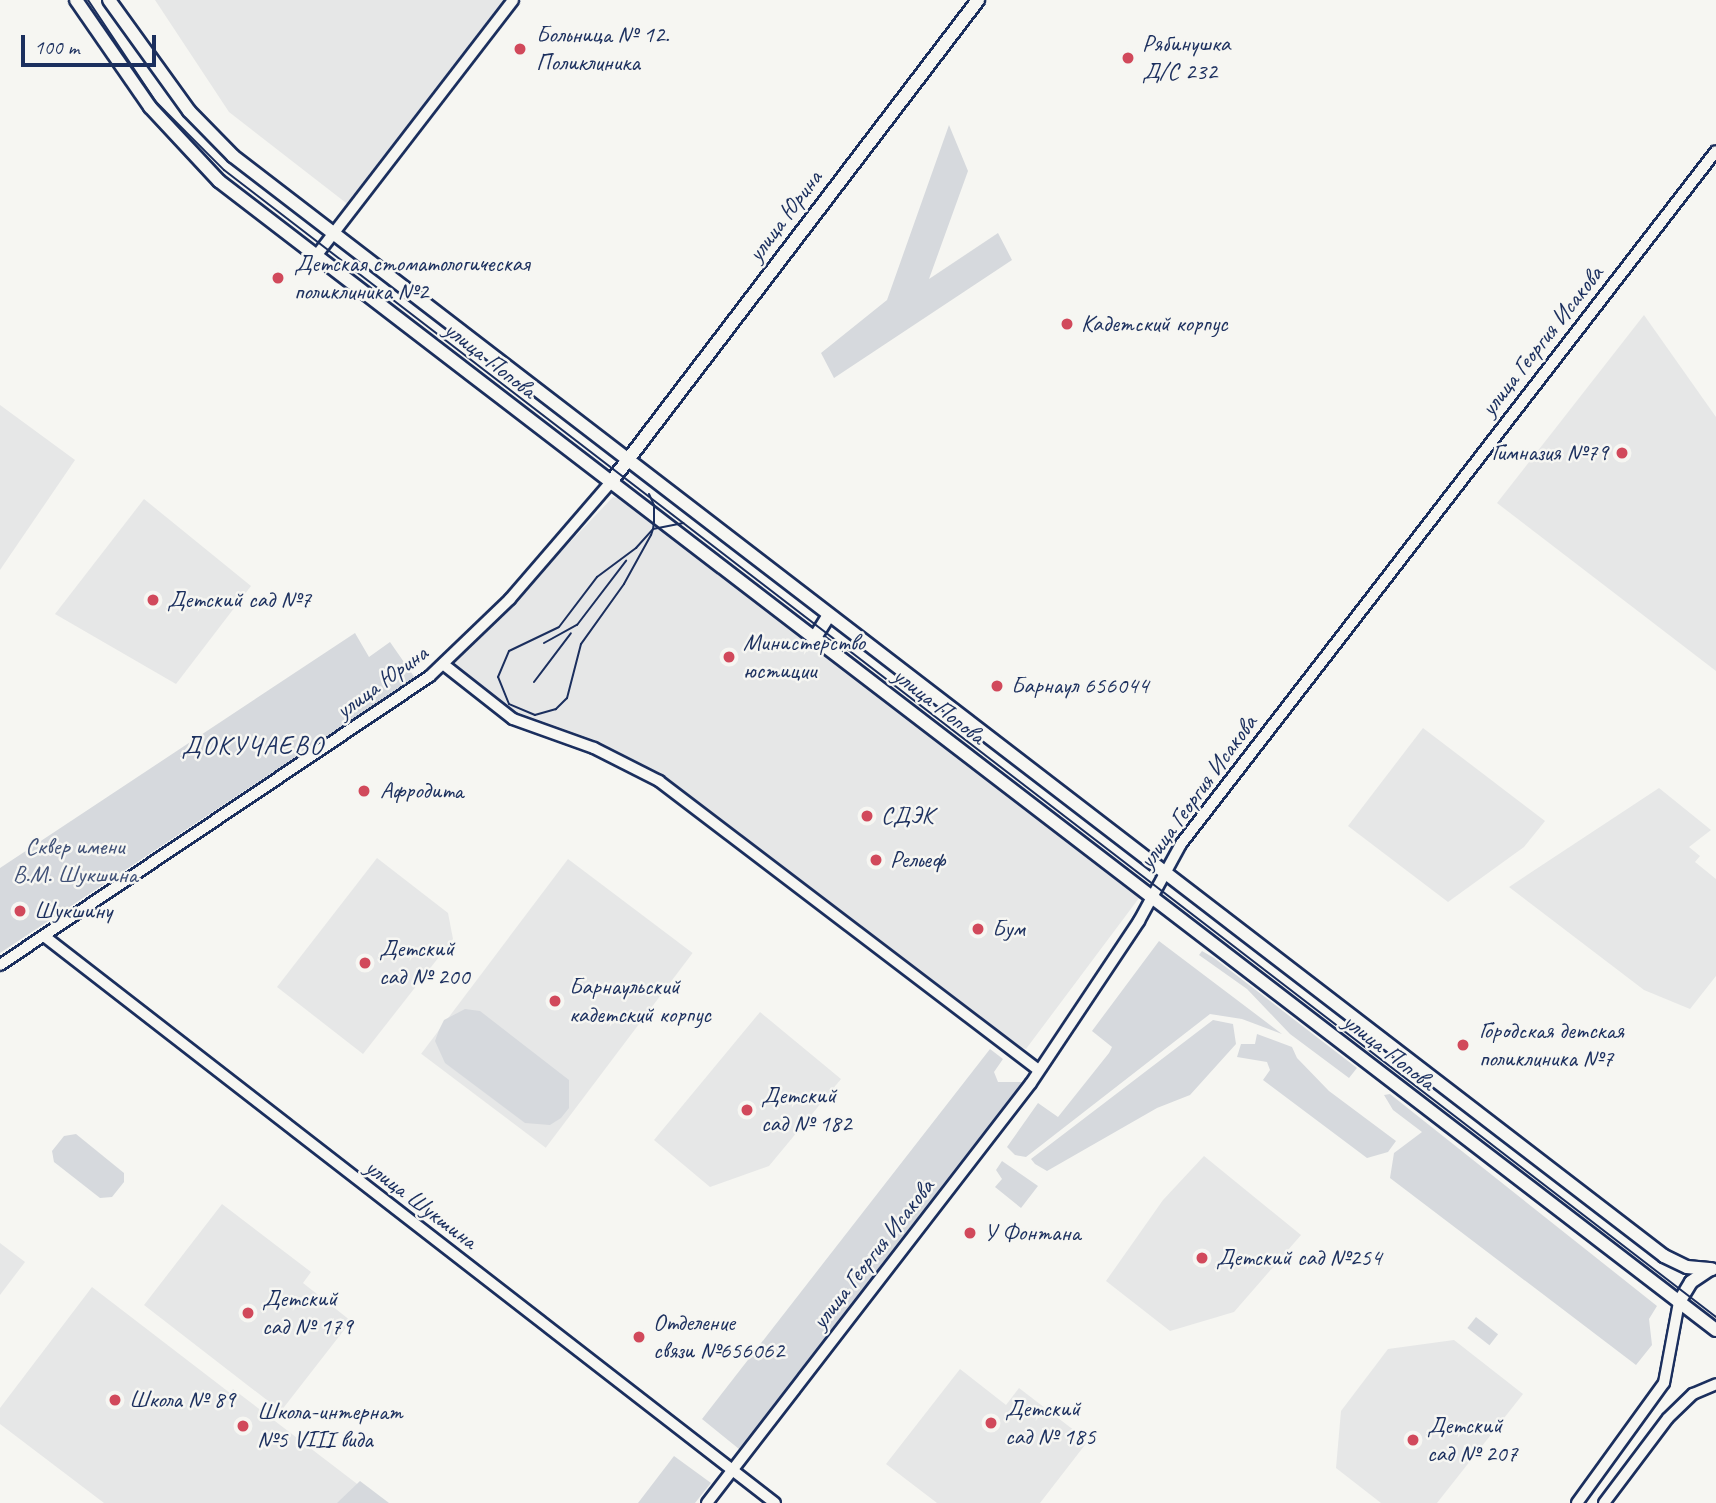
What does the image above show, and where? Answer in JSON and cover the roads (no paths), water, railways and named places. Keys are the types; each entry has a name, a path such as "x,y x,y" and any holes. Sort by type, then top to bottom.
{"main road":[{"name":"улица Попова","path":"76,0 176,138 219,181 1716,1330"},
{"name":"улица Попова","path":"108,0 168,85 211,134 334,233 1664,1256 1687,1267 1714,1268"},
{"name":"улица Юрина","path":"611,482 978,0"},
{"path":"814,639 829,615"},
{"path":"1679,1302 1696,1276 1714,1268"}],"street":[{"path":"316,256 513,0"},
{"name":"улица Георгия Исакова","path":"706,1503 1039,1070 1139,921 1164,871 1716,151"},
{"name":"улица Юрина","path":"0,965 369,720 443,664 546,561 611,482"},
{"path":"443,664 513,719 594,748 659,781 1039,1070"},
{"name":"улица Шукшина","path":"44,936 236,1089 775,1503"},
{"path":"1577,1503 1664,1383 1679,1302"},
{"path":"1604,1503 1668,1418 1693,1394 1716,1384"}],"tram line":[{"path":"88,0 156,102 224,170 1716,1317"},
{"path":"649,494 654,505 654,522 653,529 651,535 624,584 581,644 567,698 556,709 535,715 509,704 498,677 509,651 559,627 597,577 636,548 653,529 683,523"},
{"path":"544,643 577,625 626,561"},
{"path":"534,682 571,633"}],"place":[{"name":"Больница № 12. Поликлиника","path":"520,49"},
{"name":"Рябинушка Д/С 232","path":"1128,58"},
{"name":"Детская стоматологическая поликлиника №2","path":"278,278"},
{"name":"Кадетский корпус","path":"1067,324"},
{"name":"Гимназия №79","path":"1622,453"},
{"name":"Детский сад №7","path":"153,600"},
{"name":"Министерство юстиции","path":"729,657"},
{"name":"Барнаул 656044","path":"997,686"},
{"name":"Афродита","path":"364,791"},
{"name":"СДЭК","path":"867,816"},
{"name":"Рельеф","path":"876,860"},
{"name":"Шукшину","path":"20,911"},
{"name":"Бум","path":"978,929"},
{"name":"Детский сад № 200","path":"365,963"},
{"name":"Барнаульский кадетский корпус","path":"555,1001"},
{"name":"Городская детская поликлиника №7","path":"1463,1045"},
{"name":"Детский сад № 182","path":"747,1110"},
{"name":"У Фонтана","path":"970,1233"},
{"name":"Детский сад №254","path":"1202,1258"},
{"name":"Детский сад № 179","path":"248,1313"},
{"name":"Отделение связи №656062","path":"639,1337"},
{"name":"Школа № 89","path":"115,1400"},
{"name":"Детский сад № 185","path":"991,1423"},
{"name":"Школа-интернат №5 VIII вида","path":"243,1426"},
{"name":"Детский сад № 207","path":"1413,1440"}],"district":[{"name":"ДОКУЧАЕВО","path":"253,746"}],"park label":[{"name":"Сквер имени В.М. Шукшина","path":"75,861"}]}
